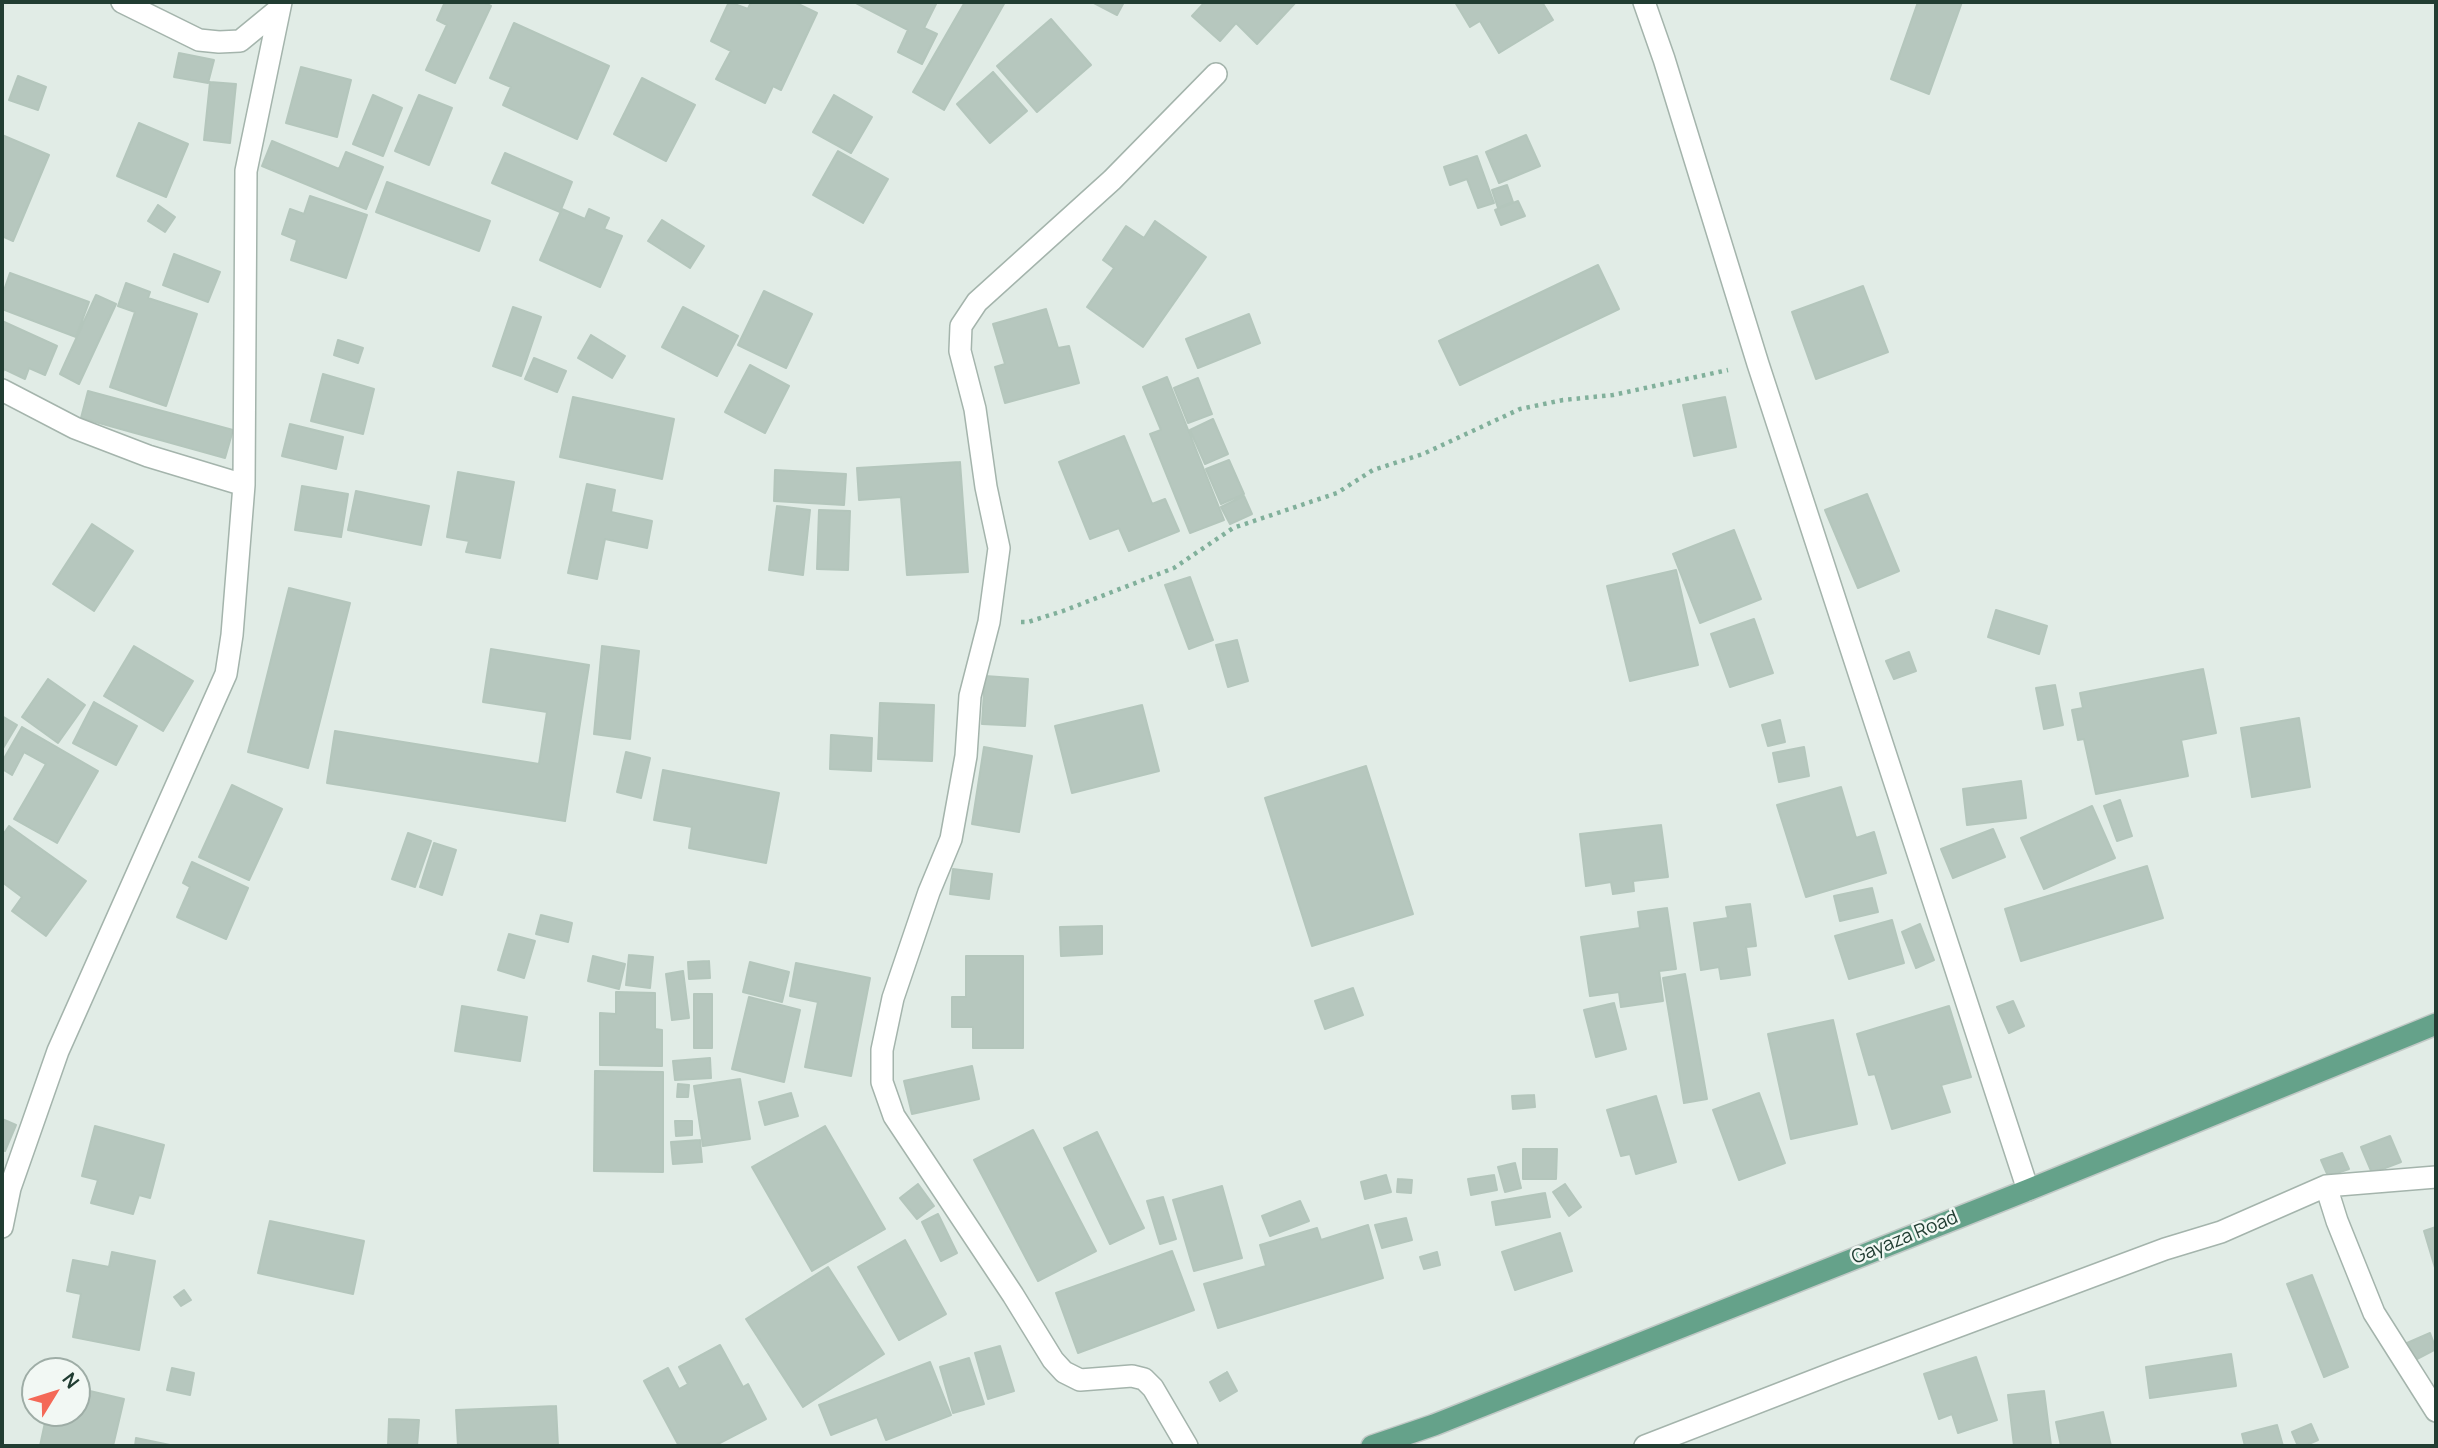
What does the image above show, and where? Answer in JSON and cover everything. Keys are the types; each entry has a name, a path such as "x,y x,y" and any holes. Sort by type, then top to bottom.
{"main road":[{"name":"Gayaza Road","path":"1371,1446 1434,1425 2028,1190 2436,1024"}],"street":[{"path":"122,2 199,40 219,42 240,41 280,6"},
{"path":"1644,2 1758,364 2028,1190"},
{"path":"2,1227 6,1186 58,1051 226,674 232,635 244,485 246,171 280,6"},
{"path":"1186,1446 1153,1388 1144,1379 1132,1376 1080,1380 1064,1371 1053,1360 894,1116 882,1082 882,1050 893,998 929,892 951,839 966,756 970,696 989,622 999,548 986,487 975,409 961,351 961,327 977,302 1112,180 1216,74"},
{"path":"2,390 75,428 148,456 244,485"},
{"path":"1645,1446 2165,1249 2221,1232 2326,1186 2436,1177"},
{"path":"2326,1186 2337,1222 2374,1313 2436,1411"}],"path":[{"path":"989,622 1028,622 1174,568 1233,528 1337,493 1373,470 1423,454 1520,409 1563,400 1613,395 1758,364"}],"building":[{"path":"445,2 483,2 491,6 455,83 426,70 447,25 437,20"},
{"path":"729,2 748,9 751,2 794,2 817,13 781,90 773,86 765,103 716,79 731,51 711,41"},
{"path":"857,2 937,2 924,28 937,34 922,64 898,52 908,30"},
{"path":"965,2 1005,2 944,110 913,92"},
{"path":"1092,2 1124,2 1117,15"},
{"path":"1205,2 1296,2 1257,44 1236,23 1220,41 1192,16"},
{"path":"1455,2 1542,2 1553,20 1499,53 1480,21 1470,27"},
{"path":"1918,2 1962,2 1929,94 1891,79"},
{"path":"1051,19 1091,65 1037,112 997,66"},
{"path":"514,23 609,66 577,139 503,105 511,87 490,78"},
{"path":"179,53 214,60 208,83 174,77"},
{"path":"301,67 351,80 337,137 286,123"},
{"path":"993,72 1027,111 990,143 957,104"},
{"path":"18,76 46,87 38,110 9,100"},
{"path":"642,78 695,105 666,161 614,134"},
{"path":"210,82 236,84 230,143 204,140"},
{"path":"373,95 402,108 383,156 353,144"},
{"path":"419,95 452,108 429,165 395,151"},
{"path":"834,95 872,117 851,153 813,132"},
{"path":"139,123 188,144 166,197 117,176"},
{"path":"2,135 49,155 13,241 2,236"},
{"path":"1526,135 1540,166 1499,183 1486,152"},
{"path":"272,141 339,169 346,152 383,167 366,209 262,166"},
{"path":"838,151 888,179 863,223 813,195"},
{"path":"505,153 572,182 560,212 492,183"},
{"path":"1477,156 1494,203 1478,208 1467,179 1450,185 1444,167"},
{"path":"387,182 490,221 479,251 376,212"},
{"path":"1507,185 1513,202 1498,208 1492,190"},
{"path":"310,196 367,215 346,278 291,260 297,240 282,234 290,209 304,214"},
{"path":"1518,201 1525,216 1501,225 1495,210"},
{"path":"158,205 175,217 165,232 148,221"},
{"path":"562,209 585,219 589,209 609,218 604,229 622,236 600,287 540,260"},
{"path":"662,220 704,246 690,268 648,241"},
{"path":"1155,221 1206,257 1143,347 1087,307 1114,268 1103,260 1126,226 1144,238"},
{"path":"174,254 220,272 208,302 163,285"},
{"path":"1598,265 1619,309 1460,385 1439,341"},
{"path":"10,273 89,302 76,337 2,309 2,296"},
{"path":"126,283 150,292 148,298 197,314 166,406 110,387 135,312 118,306"},
{"path":"1863,286 1888,352 1816,379 1792,312"},
{"path":"764,291 812,314 786,368 738,345"},
{"path":"96,295 116,304 79,384 60,374"},
{"path":"513,307 541,317 521,376 493,366"},
{"path":"683,307 738,336 717,376 662,347"},
{"path":"1046,309 1058,348 1069,346 1079,383 1005,403 995,367 1005,364 993,324"},
{"path":"1249,314 1260,343 1198,368 1186,339"},
{"path":"2,321 57,346 45,375 29,368 25,379 4,369 2,375"},
{"path":"591,335 625,356 612,378 578,358"},
{"path":"338,340 363,348 358,363 334,355"},
{"path":"534,358 566,371 557,392 525,379"},
{"path":"750,365 789,386 765,433 725,412"},
{"path":"323,374 374,389 363,434 311,421"},
{"path":"1167,377 1224,520 1190,533 1150,434 1161,430 1143,387"},
{"path":"1198,378 1212,414 1188,423 1174,388"},
{"path":"88,391 233,430 225,458 81,418"},
{"path":"573,397 674,419 662,479 560,457"},
{"path":"1725,397 1736,447 1694,456 1683,405"},
{"path":"1213,419 1228,454 1205,464 1190,430"},
{"path":"290,424 343,437 336,469 282,456"},
{"path":"1124,436 1152,504 1165,499 1179,531 1129,551 1119,528 1090,539 1059,462"},
{"path":"1229,460 1244,494 1221,504 1206,469"},
{"path":"960,462 968,572 907,575 901,497 859,500 857,468"},
{"path":"775,470 846,474 844,505 774,501"},
{"path":"458,472 514,482 500,558 466,552 469,541 447,537"},
{"path":"587,484 615,490 611,512 652,521 647,548 605,539 597,579 568,573"},
{"path":"302,486 348,494 341,537 295,530"},
{"path":"356,491 429,506 421,545 348,530"},
{"path":"1867,494 1899,571 1858,588 1825,510"},
{"path":"1244,496 1252,514 1230,524 1221,507"},
{"path":"777,506 810,510 803,575 769,570"},
{"path":"819,510 850,511 848,570 817,569"},
{"path":"92,524 133,551 94,611 53,584"},
{"path":"1734,530 1761,599 1700,623 1673,554"},
{"path":"1676,570 1698,665 1630,681 1607,586"},
{"path":"1190,577 1213,640 1189,649 1165,585"},
{"path":"289,588 350,603 308,768 248,752"},
{"path":"1996,610 2047,626 2039,654 1988,637"},
{"path":"1754,619 1773,673 1730,687 1711,634"},
{"path":"1237,640 1248,681 1228,687 1216,645"},
{"path":"134,646 193,681 163,731 104,696"},
{"path":"602,646 639,651 630,739 594,734"},
{"path":"491,649 589,665 565,821 327,783 335,731 539,764 547,712 483,702"},
{"path":"1909,652 1916,671 1894,679 1886,661"},
{"path":"2203,669 2216,733 2181,740 2188,776 2096,794 2084,739 2078,740 2072,710 2083,708 2080,693"},
{"path":"985,676 1028,679 1025,726 982,724"},
{"path":"48,679 85,705 58,743 22,717"},
{"path":"2055,685 2063,725 2044,729 2036,688"},
{"path":"94,702 137,726 116,765 73,743"},
{"path":"880,703 934,705 932,761 878,759"},
{"path":"1142,705 1159,771 1072,793 1055,726"},
{"path":"2,716 17,725 2,750"},
{"path":"2299,718 2310,787 2252,797 2241,728"},
{"path":"1780,720 1785,742 1768,746 1762,725"},
{"path":"22,727 98,771 57,843 14,819 46,764 24,752 12,775 2,769 2,762"},
{"path":"831,735 872,738 871,771 830,769"},
{"path":"984,747 1032,756 1019,832 972,824"},
{"path":"1804,747 1809,776 1779,782 1773,753"},
{"path":"626,752 650,758 641,798 617,792"},
{"path":"1366,766 1413,914 1312,946 1265,798"},
{"path":"663,770 779,793 766,863 689,848 692,827 654,820"},
{"path":"2021,781 2026,818 1967,825 1963,789"},
{"path":"232,785 282,809 249,880 199,857"},
{"path":"1841,787 1856,838 1874,832 1886,873 1806,897 1777,805"},
{"path":"2120,800 2132,836 2117,841 2104,806"},
{"path":"2092,806 2115,858 2044,889 2021,838"},
{"path":"1661,825 1668,877 1633,881 1634,891 1613,894 1611,882 1586,886 1580,834"},
{"path":"9,826 86,881 46,936 12,911 22,897 2,882 2,836"},
{"path":"1993,829 2005,857 1953,878 1941,849"},
{"path":"408,833 431,841 415,887 392,879"},
{"path":"434,843 456,850 442,895 420,887"},
{"path":"192,862 248,888 226,939 177,917 190,887 183,883"},
{"path":"2147,866 2163,918 2021,961 2005,909"},
{"path":"953,869 992,874 989,899 950,894"},
{"path":"1872,888 1878,912 1840,921 1834,896"},
{"path":"1750,904 1756,946 1746,947 1750,975 1721,979 1719,967 1701,970 1694,923 1728,918 1726,907"},
{"path":"1667,908 1676,969 1659,971 1663,1001 1621,1007 1619,992 1590,996 1581,937 1640,928 1638,912"},
{"path":"541,915 572,923 568,942 536,934"},
{"path":"1892,920 1904,963 1849,979 1835,936"},
{"path":"1920,924 1934,960 1916,968 1902,932"},
{"path":"1102,926 1102,954 1061,956 1060,927"},
{"path":"509,934 535,941 524,978 498,970"},
{"path":"629,955 653,957 650,988 626,985"},
{"path":"593,956 625,964 619,989 588,981"},
{"path":"966,956 1023,956 1023,1048 973,1048 973,1027 952,1027 952,997 966,997"},
{"path":"709,961 710,978 689,979 688,962"},
{"path":"750,962 789,972 782,1002 743,992"},
{"path":"796,963 870,978 851,1076 805,1067 818,1002 790,996"},
{"path":"683,971 689,1018 672,1020 666,974"},
{"path":"1685,974 1707,1099 1684,1103 1663,978"},
{"path":"1353,988 1363,1015 1325,1029 1315,1001"},
{"path":"616,992 655,993 655,1029 662,1030 662,1066 600,1065 600,1013 616,1014"},
{"path":"694,994 712,994 712,1048 694,1048"},
{"path":"749,997 800,1010 784,1082 732,1069"},
{"path":"2013,1001 2024,1026 2009,1033 1997,1007"},
{"path":"1614,1003 1626,1049 1596,1057 1584,1010"},
{"path":"462,1006 527,1017 520,1061 455,1051"},
{"path":"1949,1006 1971,1077 1941,1085 1950,1112 1892,1129 1875,1074 1869,1075 1857,1034"},
{"path":"1833,1020 1857,1124 1791,1139 1768,1034"},
{"path":"710,1058 711,1078 675,1080 673,1061"},
{"path":"972,1066 979,1099 912,1114 904,1081"},
{"path":"595,1071 663,1072 663,1172 594,1171"},
{"path":"740,1079 750,1139 703,1146 694,1086"},
{"path":"678,1084 689,1085 688,1097 677,1097"},
{"path":"791,1093 798,1116 765,1125 759,1102"},
{"path":"1759,1093 1785,1163 1739,1180 1713,1110"},
{"path":"1534,1095 1535,1107 1513,1109 1512,1096"},
{"path":"1656,1096 1676,1162 1636,1174 1630,1154 1621,1156 1607,1110"},
{"path":"2,1119 16,1125 5,1151 2,1150"},
{"path":"675,1121 692,1121 692,1135 676,1136"},
{"path":"95,1126 164,1145 150,1198 139,1195 133,1214 91,1203 98,1180 82,1176"},
{"path":"825,1126 885,1229 812,1271 752,1167"},
{"path":"1033,1130 1096,1251 1038,1281 974,1160"},
{"path":"1097,1132 1144,1228 1110,1244 1064,1148"},
{"path":"2390,1136 2401,1162 2372,1173 2361,1147"},
{"path":"700,1140 702,1162 673,1164 671,1142"},
{"path":"1523,1149 1557,1149 1556,1179 1523,1179"},
{"path":"2342,1153 2349,1169 2328,1176 2321,1160"},
{"path":"1515,1163 1521,1188 1505,1192 1498,1167"},
{"path":"1386,1175 1391,1192 1365,1199 1361,1182"},
{"path":"1494,1175 1497,1190 1471,1195 1468,1179"},
{"path":"1398,1179 1412,1180 1411,1193 1397,1192"},
{"path":"918,1184 934,1206 917,1219 900,1198"},
{"path":"1565,1184 1581,1207 1569,1216 1553,1192"},
{"path":"1222,1186 1242,1258 1194,1271 1173,1200"},
{"path":"1545,1193 1550,1217 1496,1225 1492,1202"},
{"path":"1163,1197 1176,1239 1160,1244 1147,1201"},
{"path":"1300,1201 1309,1221 1270,1236 1262,1216"},
{"path":"938,1214 957,1253 941,1261 922,1222"},
{"path":"1406,1218 1412,1240 1382,1248 1375,1225"},
{"path":"270,1221 364,1241 353,1294 258,1273"},
{"path":"1368,1225 1383,1278 1218,1328 1204,1284 1266,1266 1260,1245 1317,1228 1321,1240"},
{"path":"2436,1227 2436,1271 2424,1231"},
{"path":"1560,1233 1572,1271 1515,1290 1502,1252"},
{"path":"905,1240 946,1314 899,1340 858,1267"},
{"path":"1172,1251 1194,1310 1078,1353 1056,1293"},
{"path":"112,1252 155,1261 139,1350 73,1337 81,1294 67,1291 73,1260 109,1267"},
{"path":"1437,1252 1440,1265 1424,1269 1420,1257"},
{"path":"828,1267 884,1354 803,1407 746,1319"},
{"path":"2312,1275 2348,1367 2324,1377 2287,1284"},
{"path":"184,1290 191,1300 181,1306 174,1297"},
{"path":"2430,1333 2436,1349 2415,1360 2407,1343"},
{"path":"720,1345 743,1387 748,1384 766,1419 714,1446 679,1446 644,1381 668,1368 679,1389 688,1384 679,1367"},
{"path":"1000,1346 1014,1391 988,1399 975,1353"},
{"path":"2231,1354 2236,1386 2150,1398 2146,1367"},
{"path":"1976,1357 1997,1420 1958,1433 1952,1414 1939,1419 1924,1374"},
{"path":"969,1358 984,1404 953,1413 940,1367"},
{"path":"930,1362 951,1415 886,1440 877,1417 831,1435 819,1405"},
{"path":"172,1368 194,1373 190,1395 167,1390"},
{"path":"1227,1372 1237,1391 1220,1401 1210,1382"},
{"path":"91,1391 124,1399 113,1446 40,1446 44,1427 91,1427"},
{"path":"2044,1391 2051,1446 2014,1446 2008,1395"},
{"path":"556,1406 558,1446 458,1446 456,1410"},
{"path":"2103,1412 2111,1446 2061,1446 2056,1422"},
{"path":"389,1419 419,1420 417,1446 388,1446"},
{"path":"2311,1424 2318,1440 2298,1446 2292,1432"},
{"path":"2277,1425 2283,1446 2245,1446 2242,1434"},
{"path":"136,1438 170,1445 170,1446 135,1446"}]}
